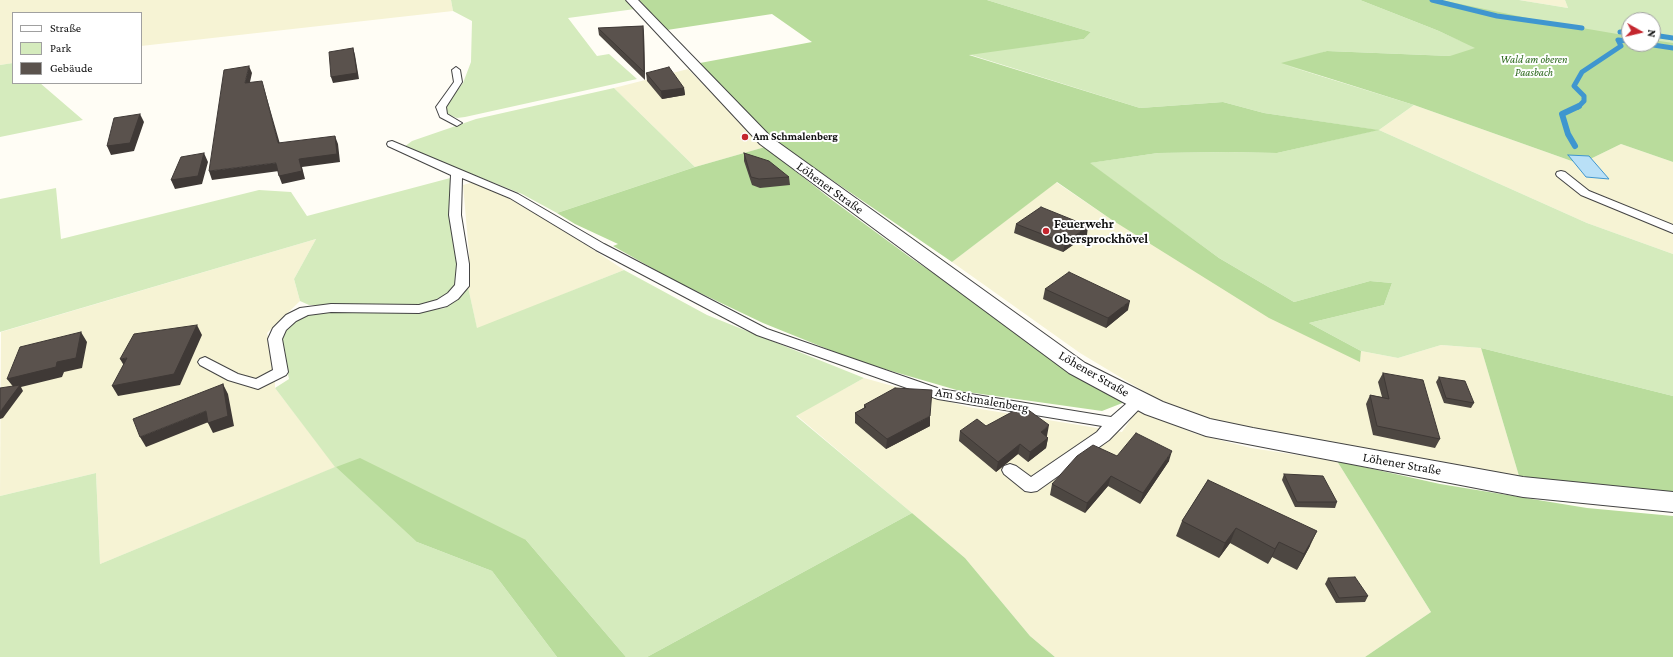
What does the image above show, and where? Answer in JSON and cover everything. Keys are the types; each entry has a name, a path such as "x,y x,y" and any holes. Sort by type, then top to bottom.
{"street":[{"name":"Löhener Straße","path":"632,0 766,141 1077,368 1139,401 1206,427 1254,437 1523,487 1673,502"}],"lane":[{"path":"456,70 458,82 440,107 443,115 457,123"},
{"name":"Am Schmalenberg","path":"392,144 514,196 600,248 762,332 938,394 1114,423"},
{"path":"205,362 232,377 258,384 281,372 275,339 280,328 290,318 305,311 331,308 419,309 442,303 453,296 462,286 463,264 455,215 457,173"},
{"path":"1561,174 1585,193 1673,229"},
{"path":"1010,470 1031,486 1103,436 1114,423 1139,401"}],"shaded area":[{"path":"0,0 451,0 453,11 142,46 142,12 12,12 12,63 0,65"},
{"path":"1519,0 1565,0 1568,8"},
{"path":"688,69 765,147 695,167 614,88"},
{"path":"1414,105 1580,164 1621,144 1673,162 1673,254 1587,223 1379,130"},
{"path":"474,182 488,186 565,231 624,270 477,329 468,287 469,253 463,185"},
{"path":"1056,182 1112,220 1360,361 1361,351 1398,358 1441,345 1481,348 1519,476 1271,434 1211,419 1160,401 1080,353 952,262"},
{"path":"316,239 294,279 300,301 267,333 275,359 275,388 336,467 100,564 96,473 0,496 1,332"},
{"path":"864,378 968,407 1122,432 1137,410 1196,434 1251,448 1337,461 1431,612 1365,657 1055,657 1030,636 965,558 796,415"}],"green space":[{"path":"451,0 626,0 635,9 568,18 597,56 609,54 637,79 465,117 457,118 447,114 446,105 463,83 471,62 472,21 453,11"},
{"path":"639,0 987,0 1091,32 1084,39 969,55 1140,108 1223,102 1264,113 1379,130 1277,153 1158,153 1090,163 1219,258 1294,302 1370,281 1392,283 1384,305 1309,323 1361,351 1360,362 1269,318 1112,220 1057,182 952,262 778,143 753,121 700,63 812,42 772,14 667,30"},
{"path":"987,0 1360,0 1461,41 1460,40 1370,0 1519,0 1568,8 1565,0 1673,0 1673,49 1661,46 1661,12 1621,12 1621,47 1505,130 1282,64 1414,105 1379,130 1587,223 1673,254 1673,396 1481,348 1441,345 1398,358 1361,351 1309,323 1384,305 1392,283 1370,281 1294,302 1219,258 1089,163 1158,153 1277,153 1377,130 1264,113 1223,102 1140,108 968,54 1084,39 1091,32","holes":["1327,51 1450,56 1426,59 1321,53"]},
{"name":"Wald am oberen Paasbach","path":"1360,0 1441,0 1547,22 1621,35 1621,52 1661,52 1661,41 1673,43 1673,162 1621,144 1580,164 1414,105 1281,63 1327,51 1450,56 1475,48 1439,31"},
{"path":"12,63 12,84 41,84 83,120 0,137 0,65"},
{"path":"614,88 695,167 557,213 522,194 404,147 412,141 476,119"},
{"path":"765,147 832,200 911,258 1125,402 1102,411 960,391 857,361 763,323 675,281 613,246 618,244 575,224 557,213 695,167"},
{"path":"454,177 458,248 456,287 439,301 420,306 309,305 300,301 294,279 316,239 0,332 0,199 56,188 61,239 259,190 291,192 307,216"},
{"path":"624,270 707,315 864,378 796,416 912,513 647,657 626,657 526,540 417,542 492,571 557,657 0,657 0,496 96,473 100,564 335,467 275,388 289,379 281,340 287,328 308,313 413,313 445,308 468,287 477,328"},
{"path":"1481,348 1673,396 1673,494 1519,476"},
{"path":"360,458 526,540 626,657 557,657 492,571 417,542 336,467"},
{"path":"1337,461 1440,484 1587,508 1673,516 1673,657 1365,657 1431,612"},
{"path":"912,513 965,558 1030,636 1055,657 647,657"}],"water":[{"path":"1568,155 1589,156 1609,179 1586,177"}],"building":[{"path":"643,26 644,72 598,28"},
{"path":"353,48 357,73 331,77 329,52"},
{"path":"249,66 245,83 262,81 278,143 335,136 337,154 299,159 302,171 279,176 276,163 209,171 224,70"},
{"path":"669,67 684,88 661,91 646,73"},
{"path":"140,114 130,143 107,146 114,118"},
{"path":"204,153 198,176 171,180 181,157"},
{"path":"744,153 769,161 789,177 759,179 751,177"},
{"path":"1041,207 1088,226 1065,243 1016,224"},
{"path":"1069,272 1130,301 1108,318 1045,289"},
{"path":"197,325 174,374 112,386 127,358 120,359 134,334"},
{"path":"81,332 76,358 57,362 56,367 7,379 20,347"},
{"path":"1383,373 1423,380 1440,439 1377,426 1370,395 1389,399"},
{"path":"1439,377 1465,381 1474,403 1446,398"},
{"path":"223,384 228,416 208,423 206,411 140,437 133,419"},
{"path":"20,385 0,412 0,388"},
{"path":"895,388 932,390 930,416 887,439 855,413 866,407 864,405"},
{"path":"1023,406 1049,425 1041,432 1048,438 1030,452 1020,444 998,462 960,431 977,419 986,426"},
{"path":"1136,433 1172,451 1143,493 1111,476 1087,503 1052,484 1077,456 1093,445 1117,456"},
{"path":"1284,474 1323,476 1337,502 1297,502"},
{"path":"1208,480 1317,531 1304,554 1279,542 1275,549 1236,528 1225,543 1182,521"},
{"path":"1355,577 1368,596 1339,598 1328,578"}],"waterway":[{"path":"1432,0 1497,16 1582,28"},
{"path":"1661,36 1673,38"},
{"path":"1621,40 1618,40 1621,46"},
{"path":"1579,106 1584,101 1584,96 1574,86 1582,72 1621,46"},
{"path":"1661,46 1673,48"},
{"path":"1575,146 1568,134 1562,114 1579,106"}],"place":[{"name":"Am Schmalenberg","path":"745,137"},
{"name":"Feuerwehr Obersprockhövel","path":"1046,231"}]}
